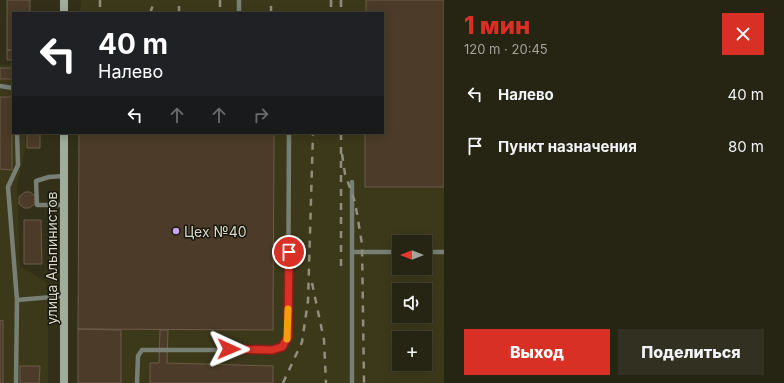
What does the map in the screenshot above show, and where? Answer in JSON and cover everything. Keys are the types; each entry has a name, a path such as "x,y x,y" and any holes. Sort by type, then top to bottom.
{"main road":[{"path":"64,0 64,12"},
{"name":"улица Альпинистов","path":"64,134 64,383"}],"lane":[{"path":"239,0 239,12"},
{"path":"0,86 12,88"},
{"path":"16,383 17,300 8,187 18,165 17,134"},
{"path":"137,383 138,356 142,350 272,350 282,347 288,337 289,134"},
{"path":"64,176 49,177 36,181 37,205 64,205"},
{"path":"352,182 352,383"},
{"path":"352,252 392,252"},
{"path":"432,252 444,252"},
{"path":"17,300 64,296"}],"shaded area":[{"path":"81,0 444,0 444,383 78,383 79,134 384,134 384,12 80,12"},
{"path":"0,65 12,65 12,134 25,134 25,150 17,185 20,266 46,282 48,305 48,383 0,383"}],"building":[{"path":"7,0 30,0 30,12 12,12 12,50 7,50"},
{"path":"366,0 444,0 444,187 365,187 365,134 384,134 384,12 366,12"},
{"path":"7,50 12,50 12,60 7,60"},
{"path":"0,68 12,68 12,79 0,79"},
{"path":"0,97 12,97 12,170 0,169"},
{"path":"27,134 40,134 40,148 27,148"},
{"name":"Цех №40","path":"79,134 274,134 273,330 78,329"},
{"path":"25,192 30,192 35,196 35,204 29,208 24,208 19,204 19,197"},
{"path":"24,220 41,220 42,264 24,264"},
{"path":"3,320 3,383 0,383 0,321"},
{"path":"78,329 121,330 121,383 78,383"},
{"path":"160,330 168,330 167,363 273,366 273,383 150,383 150,363 159,363"},
{"path":"20,366 40,366 39,383 20,383"}],"railway":[{"path":"100,0 100,12"},
{"path":"150,12 155,0"},
{"path":"179,0 179,12"},
{"path":"220,0 220,12"},
{"path":"271,0 271,12"},
{"path":"331,0 331,12"},
{"path":"341,0 341,12"},
{"path":"283,383 302,342 308,301 313,134"},
{"path":"341,134 341,269"},
{"path":"342,154 345,174 355,202 362,244 364,383"},
{"path":"312,283 324,340 326,383"}],"slow traffic":[{"path":"287,339 288,309"}],"place":[{"name":"Цех №40","path":"176,231"}],"route":[{"path":"229,349 272,350 282,347 288,337 289,252"}]}
